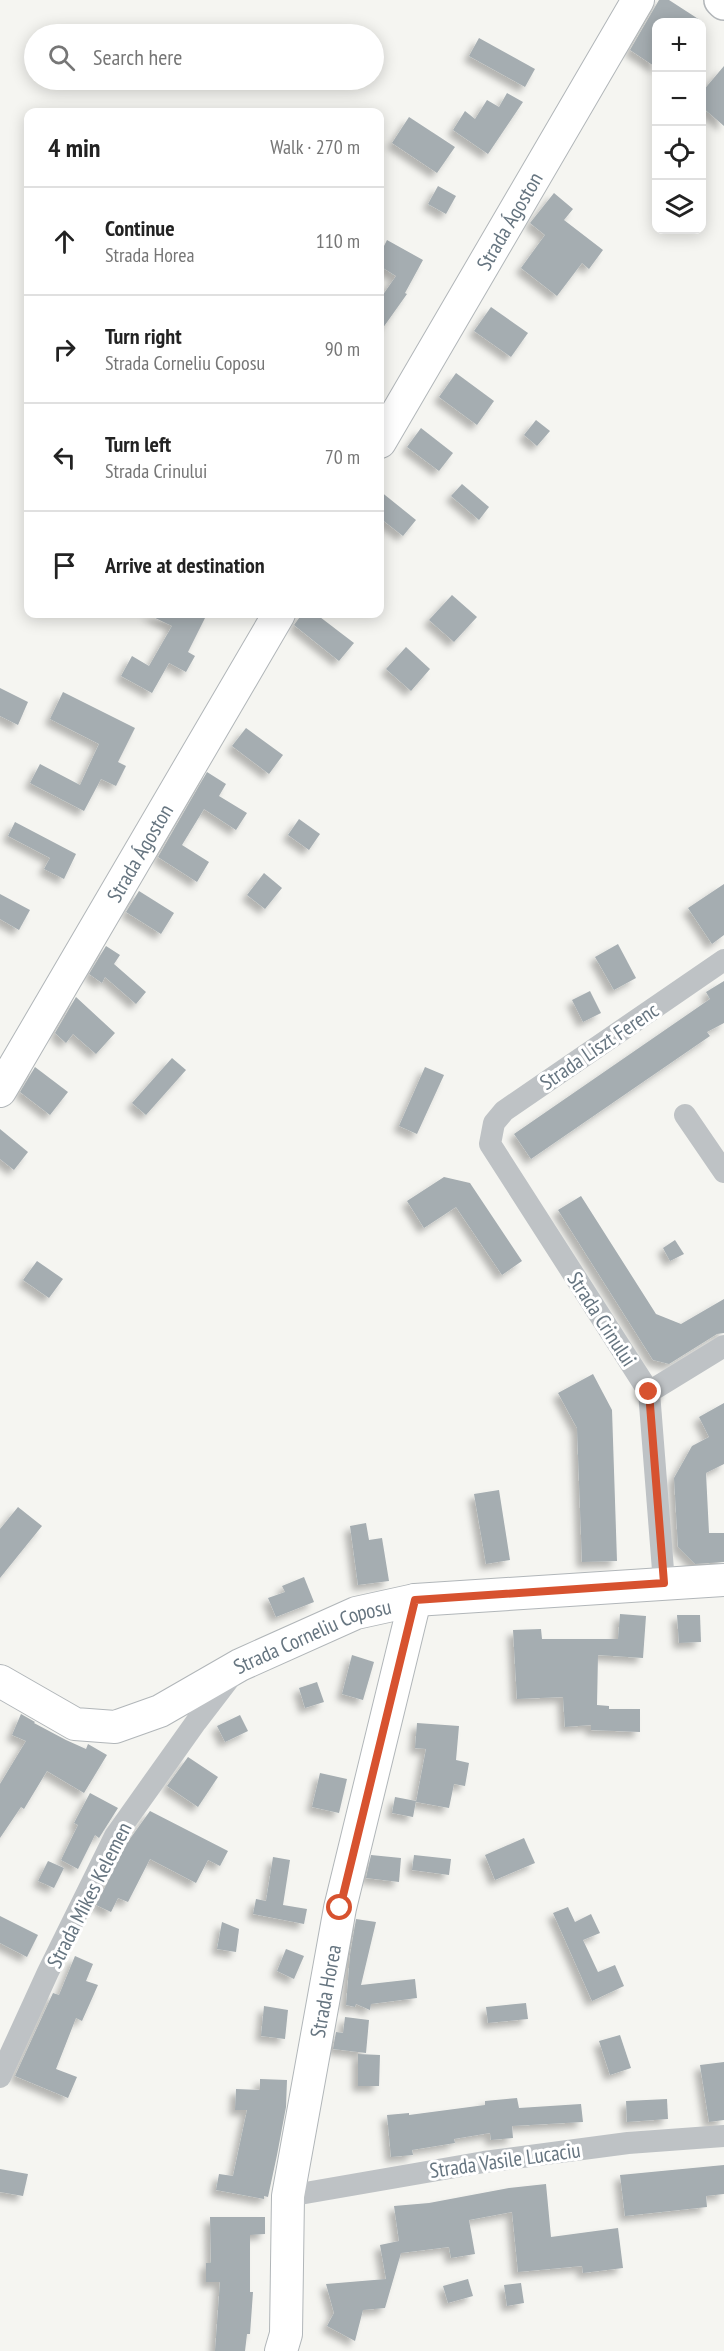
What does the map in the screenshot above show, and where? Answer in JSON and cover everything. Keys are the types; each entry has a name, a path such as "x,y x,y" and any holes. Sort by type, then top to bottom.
{"main road":[{"path":"721,0 724,3"}],"street":[{"name":"Strada Ágoston","path":"384,435 638,0"},
{"name":"Strada Ágoston","path":"0,1091 277,618"},
{"name":"Strada Liszt Ferenc","path":"490,1144 494,1123 504,1111 724,960"},
{"path":"685,1116 724,1172"},
{"name":"Strada Crinului","path":"490,1144 649,1392 664,1583"},
{"path":"649,1392 724,1346"},
{"name":"Strada Corneliu Coposu","path":"0,1681 75,1724 115,1727 160,1711 240,1665 356,1613 415,1600 724,1580"},
{"name":"Strada Horea","path":"287,2345 288,2196 340,1908 415,1600"},
{"name":"Strada Mikes Kelemen","path":"0,2078 48,1971 115,1836 196,1722 240,1665"},
{"name":"Strada Vasile Lucaciu","path":"288,2196 484,2162 628,2143 724,2136"}],"building":[{"path":"659,0 669,0 697,18 652,18 652,65 630,50"},
{"path":"479,38 535,69 525,87 469,56"},
{"path":"724,66 724,126 706,110 706,87"},
{"path":"507,93 523,102 488,154 453,130 465,111 475,119 487,100 499,107"},
{"path":"409,117 455,147 437,173 392,143"},
{"path":"438,186 456,196 446,214 428,204"},
{"path":"554,193 573,209 564,220 603,250 589,269 582,263 557,296 521,268 545,235 530,223"},
{"path":"387,240 423,260 405,293 407,294 384,326 384,293 396,276 384,268 384,246"},
{"path":"491,307 528,333 511,357 474,331"},
{"path":"456,373 494,401 477,425 439,397"},
{"path":"536,420 550,431 537,446 524,435"},
{"path":"421,428 453,453 439,471 407,447"},
{"path":"462,484 489,507 479,520 451,496"},
{"path":"384,494 416,520 403,536 384,521"},
{"path":"452,595 477,617 454,642 429,620"},
{"path":"155,618 205,618 188,652 195,656 186,672 169,663 152,693 121,676 132,656 149,666 172,626"},
{"path":"299,618 321,618 354,643 339,661 294,625"},
{"path":"406,647 430,669 411,691 386,669"},
{"path":"0,688 28,702 18,725 0,716"},
{"path":"63,692 135,728 118,762 126,766 116,786 101,779 84,811 30,783 40,764 80,785 99,744 50,719"},
{"path":"246,728 283,755 269,774 232,746"},
{"path":"207,772 226,784 219,796 247,813 236,830 204,809 182,845 209,862 197,882 158,857"},
{"path":"299,819 320,834 309,850 288,835"},
{"path":"15,822 76,854 64,879 44,869 50,858 8,836"},
{"path":"264,873 282,888 265,909 247,895"},
{"path":"724,884 724,935 712,944 688,908"},
{"path":"139,891 174,913 161,934 126,912"},
{"path":"0,894 30,910 19,930 0,919"},
{"path":"618,944 636,978 614,990 595,957"},
{"path":"106,946 120,955 114,964 146,992 136,1004 105,977 102,983 89,974"},
{"path":"724,981 724,1023 707,1032 710,1036 531,1159 514,1134 710,999 706,992"},
{"path":"590,991 601,1013 583,1022 572,1000"},
{"path":"76,997 115,1033 96,1054 73,1034 66,1043 55,1033"},
{"path":"172,1058 186,1070 146,1115 132,1103"},
{"path":"35,1067 68,1092 50,1115 20,1092"},
{"path":"425,1067 444,1075 417,1134 399,1126"},
{"path":"0,1129 28,1152 14,1170 0,1159"},
{"path":"444,1177 470,1183 522,1261 502,1275 456,1207 424,1228 407,1201"},
{"path":"581,1196 656,1314 681,1324 724,1299 724,1333 717,1334 669,1364 653,1360 558,1210"},
{"path":"675,1240 684,1254 670,1261 663,1248"},
{"path":"37,1261 63,1279 49,1298 23,1280"},
{"path":"593,1374 612,1410 617,1561 582,1562 577,1428 558,1393"},
{"path":"724,1403 724,1464 706,1473 709,1533 724,1533 724,1562 695,1564 678,1547 674,1478 692,1446 709,1437 699,1417"},
{"path":"499,1490 510,1560 486,1564 474,1494"},
{"path":"18,1507 42,1526 0,1578 0,1529"},
{"path":"366,1523 369,1540 382,1538 389,1581 358,1585 350,1526"},
{"path":"304,1577 314,1602 276,1617 268,1598 285,1592 282,1586"},
{"path":"620,1614 646,1616 643,1658 598,1655 597,1705 609,1706 609,1709 640,1709 640,1732 591,1730 591,1725 565,1727 563,1697 517,1699 513,1630 541,1629 542,1639 618,1639"},
{"path":"677,1615 700,1615 701,1642 679,1643"},
{"path":"352,1655 374,1662 363,1700 342,1694"},
{"path":"317,1682 324,1702 305,1708 299,1688"},
{"path":"21,1714 66,1740 86,1749 88,1744 107,1755 84,1793 47,1771 24,1809 21,1807 0,1838 0,1784 26,1741 12,1735"},
{"path":"240,1715 248,1731 225,1742 217,1726"},
{"path":"417,1723 459,1726 456,1760 469,1763 465,1786 454,1784 449,1808 416,1802 426,1749 415,1748"},
{"path":"188,1757 218,1777 198,1807 167,1786"},
{"path":"320,1773 347,1779 339,1813 312,1807"},
{"path":"90,1793 118,1808 99,1838 95,1835 78,1869 61,1860 78,1825 74,1823"},
{"path":"395,1797 416,1801 413,1817 392,1813"},
{"path":"150,1811 228,1851 220,1866 208,1860 196,1883 150,1859 128,1902 118,1898 111,1912 96,1905 127,1843"},
{"path":"524,1838 535,1863 495,1880 485,1855"},
{"path":"371,1855 401,1858 399,1882 366,1878"},
{"path":"414,1855 451,1859 449,1875 412,1870"},
{"path":"273,1857 290,1860 283,1905 307,1909 304,1924 253,1914 256,1899 266,1901"},
{"path":"48,1861 64,1868 54,1888 38,1881"},
{"path":"568,1907 575,1922 591,1914 600,1933 583,1940 598,1972 615,1965 624,1986 592,2001 553,1913"},
{"path":"0,1916 38,1935 27,1957 0,1943"},
{"path":"356,1919 376,1922 361,1985 415,1979 417,1998 371,2004 370,2010 356,2004 355,2007 346,2005 350,1955"},
{"path":"222,1922 239,1929 236,1952 217,1949"},
{"path":"286,1949 304,1956 294,1979 277,1971"},
{"path":"75,1956 93,1964 86,1981 98,1985 82,2021 76,2018 56,2069 77,2077 68,2098 15,2076 53,1993 59,1995"},
{"path":"526,2003 528,2019 488,2023 486,2007"},
{"path":"264,2006 288,2010 285,2039 261,2036"},
{"path":"345,2017 369,2020 366,2053 333,2049 336,2032 343,2033"},
{"path":"620,2035 631,2068 610,2075 599,2041"},
{"path":"358,2054 380,2055 379,2086 358,2086"},
{"path":"724,2062 724,2120 709,2122 700,2065"},
{"path":"260,2079 287,2080 286,2107 277,2155 268,2197 264,2196 264,2199 216,2190 219,2174 233,2176 247,2110 235,2110 236,2089 260,2090"},
{"path":"517,2098 519,2108 581,2104 583,2122 512,2126 513,2138 491,2140 490,2133 454,2139 455,2143 412,2150 413,2155 391,2157 387,2115 409,2113 409,2115 485,2105 485,2101"},
{"path":"667,2099 668,2119 627,2122 626,2101"},
{"path":"724,2165 724,2194 706,2196 707,2207 625,2216 620,2175"},
{"path":"0,2169 28,2174 23,2196 0,2192"},
{"path":"546,2184 551,2237 618,2228 623,2268 583,2273 582,2266 518,2272 512,2212 469,2220 475,2254 451,2258 449,2247 401,2253 385,2308 363,2310 355,2341 327,2326 334,2313 326,2284 386,2279 380,2245 399,2241 394,2206 429,2203 509,2188"},
{"path":"210,2217 265,2217 265,2234 250,2235 250,2292 253,2292 250,2334 247,2334 245,2351 215,2351 220,2282 206,2282 206,2263 211,2263"},
{"path":"468,2279 473,2296 448,2303 443,2286"},
{"path":"521,2283 524,2303 507,2306 504,2285"}],"route":[{"path":"340,1908 415,1600 664,1583 649,1392"}]}
